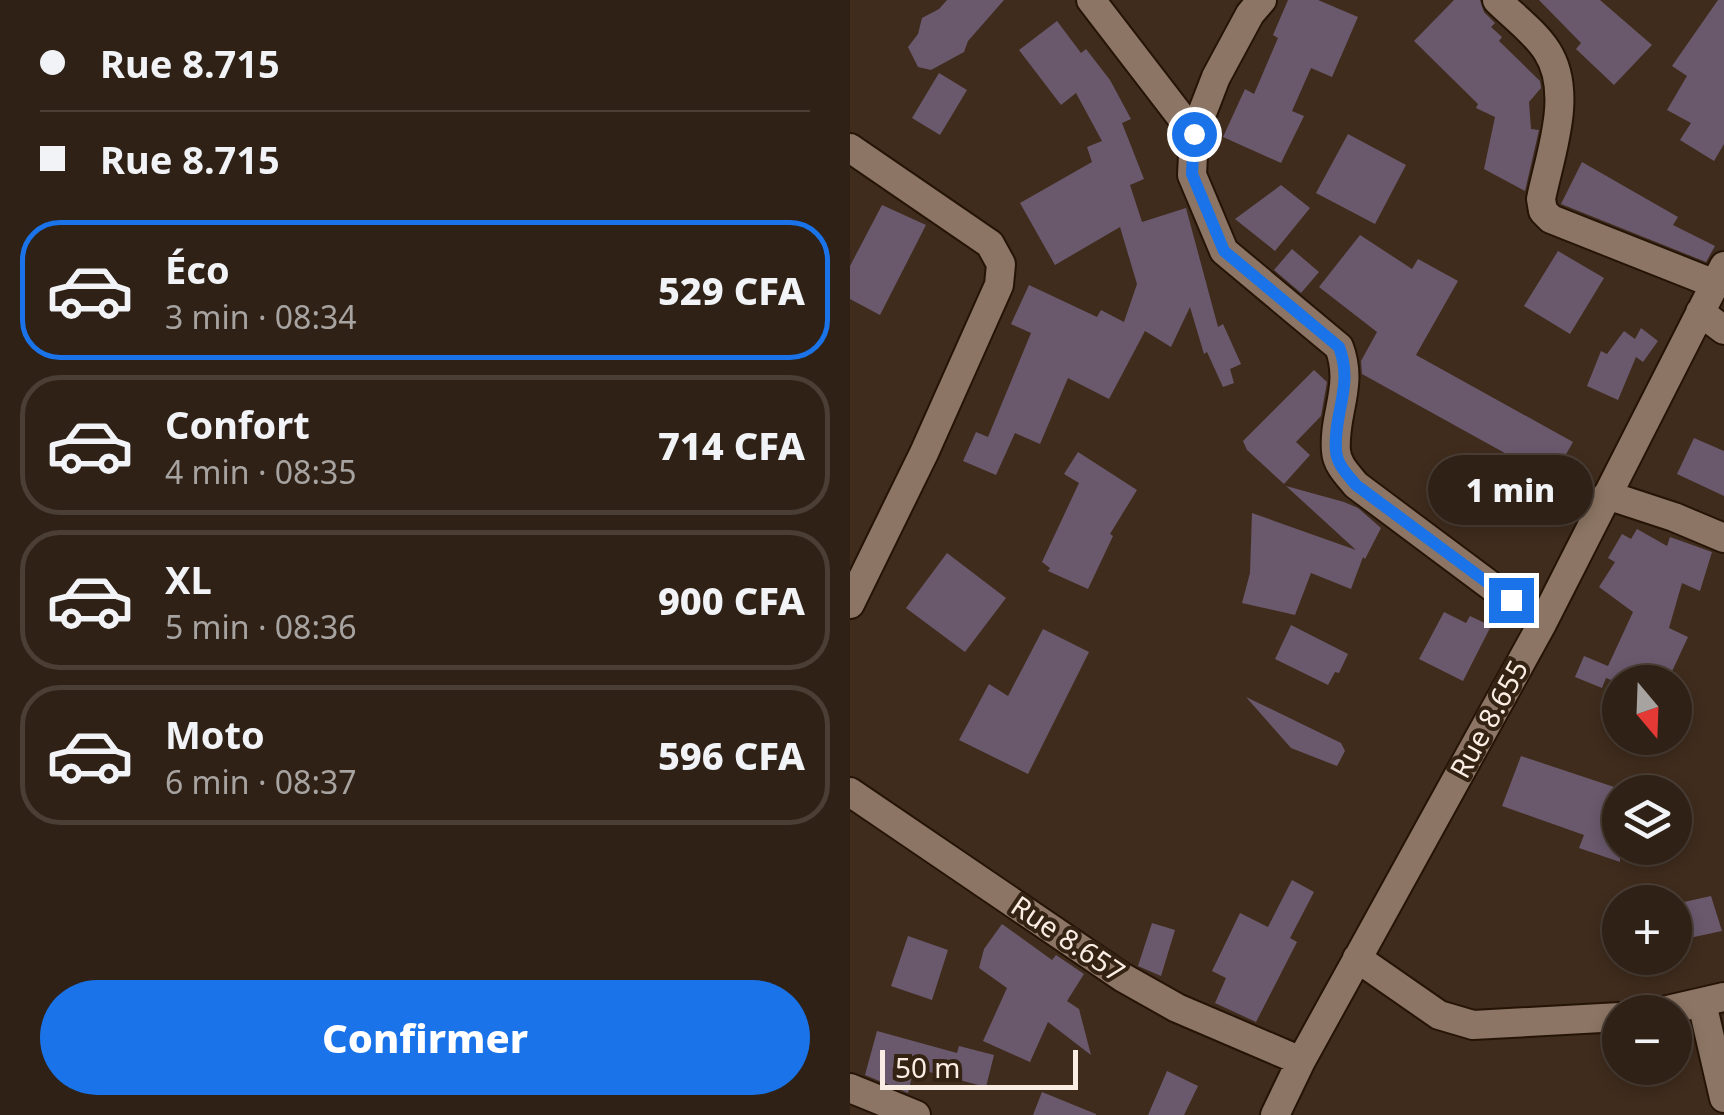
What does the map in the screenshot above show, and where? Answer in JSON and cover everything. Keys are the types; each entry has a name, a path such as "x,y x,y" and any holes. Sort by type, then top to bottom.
{"street":[{"path":"1092,0 1194,134"},
{"path":"1262,0 1250,14 1216,77 1194,134 1192,174 1224,251 1339,347 1346,366 1336,452 1342,468 1356,485 1542,624"},
{"path":"1497,0 1548,52 1556,74 1560,104 1541,198 1543,211 1551,219 1719,275"},
{"path":"850,148 990,244 1001,264 999,285 850,604"},
{"name":"Rue 8.655","path":"1275,1115 1300,1061 1542,624 1719,275"},
{"path":"1700,312 1724,330"},
{"path":"1607,495 1674,516 1724,538"},
{"name":"Rue 8.657","path":"850,792 1122,977 1177,1008 1300,1061"},
{"path":"1357,958 1439,1016 1472,1025 1602,1018"},
{"path":"1713,1000 1724,1098"},
{"path":"850,1088 916,1115"}],"building":[{"path":"947,0 1004,0 968,41 964,52 931,70 918,67 908,47 918,34 922,18"},
{"path":"1288,0 1318,0 1358,17 1332,77 1311,68 1292,111 1304,116 1281,163 1223,137 1245,89 1254,94 1278,38 1273,35"},
{"path":"1454,0 1480,0 1484,12 1495,23 1491,27 1502,37 1499,41 1540,81 1541,88 1529,102 1531,129 1539,130 1525,191 1484,169 1495,117 1476,108 1478,104 1414,41"},
{"path":"1539,0 1600,0 1652,45 1614,85 1576,49 1581,43"},
{"path":"1718,0 1724,0 1724,144 1714,161 1680,140 1691,123 1667,110 1687,76 1672,66"},
{"path":"1057,21 1081,53 1086,49 1110,80 1131,119 1122,123 1144,179 1130,185 1142,222 1186,208 1218,327 1223,324 1241,364 1230,369 1234,383 1223,387 1207,352 1204,354 1190,307 1171,347 1145,331 1109,399 1068,378 1040,444 1015,433 996,475 963,461 976,432 988,437 1031,333 1011,324 1029,285 1097,317 1101,310 1124,322 1137,284 1120,227 1055,265 1020,203 1092,162 1087,147 1102,141 1076,93 1061,105 1019,50"},
{"path":"939,73 967,90 940,135 912,118"},
{"path":"1348,134 1406,165 1375,224 1316,193"},
{"path":"1582,162 1678,217 1673,225 1715,246 1706,262 1561,204"},
{"path":"1281,185 1310,208 1275,251 1235,219"},
{"path":"882,205 926,225 880,315 850,299 850,266"},
{"path":"1360,235 1412,269 1418,259 1458,281 1416,355 1573,442 1552,479 1362,374 1361,361 1377,332 1319,287"},
{"path":"1292,249 1319,272 1301,293 1274,270"},
{"path":"1558,251 1604,278 1570,334 1524,306"},
{"path":"1641,328 1658,341 1643,362 1636,357 1618,400 1587,386 1601,351 1607,354 1624,331 1635,339"},
{"path":"1314,370 1327,382 1321,416 1296,442 1310,455 1284,484 1247,450 1243,441"},
{"path":"1694,438 1724,451 1724,496 1677,474"},
{"path":"1078,452 1137,490 1110,534 1113,536 1088,589 1048,571 1050,568 1042,562 1079,483 1064,474"},
{"path":"1286,486 1358,508 1381,528 1363,557 1351,589 1311,573 1295,615 1242,603 1250,573 1252,513 1356,550"},
{"path":"1637,529 1667,546 1670,537 1712,552 1700,591 1682,583 1669,628 1688,637 1675,665 1608,665 1633,612 1599,587 1615,562 1608,558 1622,534 1631,539"},
{"path":"947,553 1006,598 965,652 906,608"},
{"path":"1444,612 1466,623 1470,616 1491,626 1463,681 1419,659"},
{"path":"1291,625 1348,654 1328,685 1275,659"},
{"path":"1043,629 1089,652 1028,774 959,740 989,684 1008,696"},
{"path":"1584,656 1606,665 1602,665 1602,688 1575,677"},
{"path":"1246,697 1341,743 1345,751 1337,766 1291,748"},
{"path":"1521,756 1602,783 1602,856 1579,848 1584,835 1502,806"},
{"path":"1292,880 1314,892 1290,938 1297,942 1256,1022 1215,1003 1226,978 1212,971 1240,913 1268,927"},
{"path":"1711,896 1722,931 1692,937 1692,900"},
{"path":"1152,923 1175,930 1161,976 1138,966"},
{"path":"1002,924 1052,960 1056,955 1084,974 1067,1001 1079,1009 1091,1055 1048,1022 1030,1062 983,1041 1007,988 979,968 984,949"},
{"path":"908,936 948,950 932,1000 891,986"},
{"path":"877,1031 957,1053 959,1046 994,1055 986,1087 914,1068 908,1093 865,1075"},
{"path":"1167,1071 1198,1086 1184,1115 1148,1115"},
{"path":"1042,1092 1096,1114 1096,1115 1033,1115"}],"route":[{"path":"1194,134 1192,174 1224,251 1339,347 1346,366 1336,452 1342,468 1356,485 1511,600"}]}
